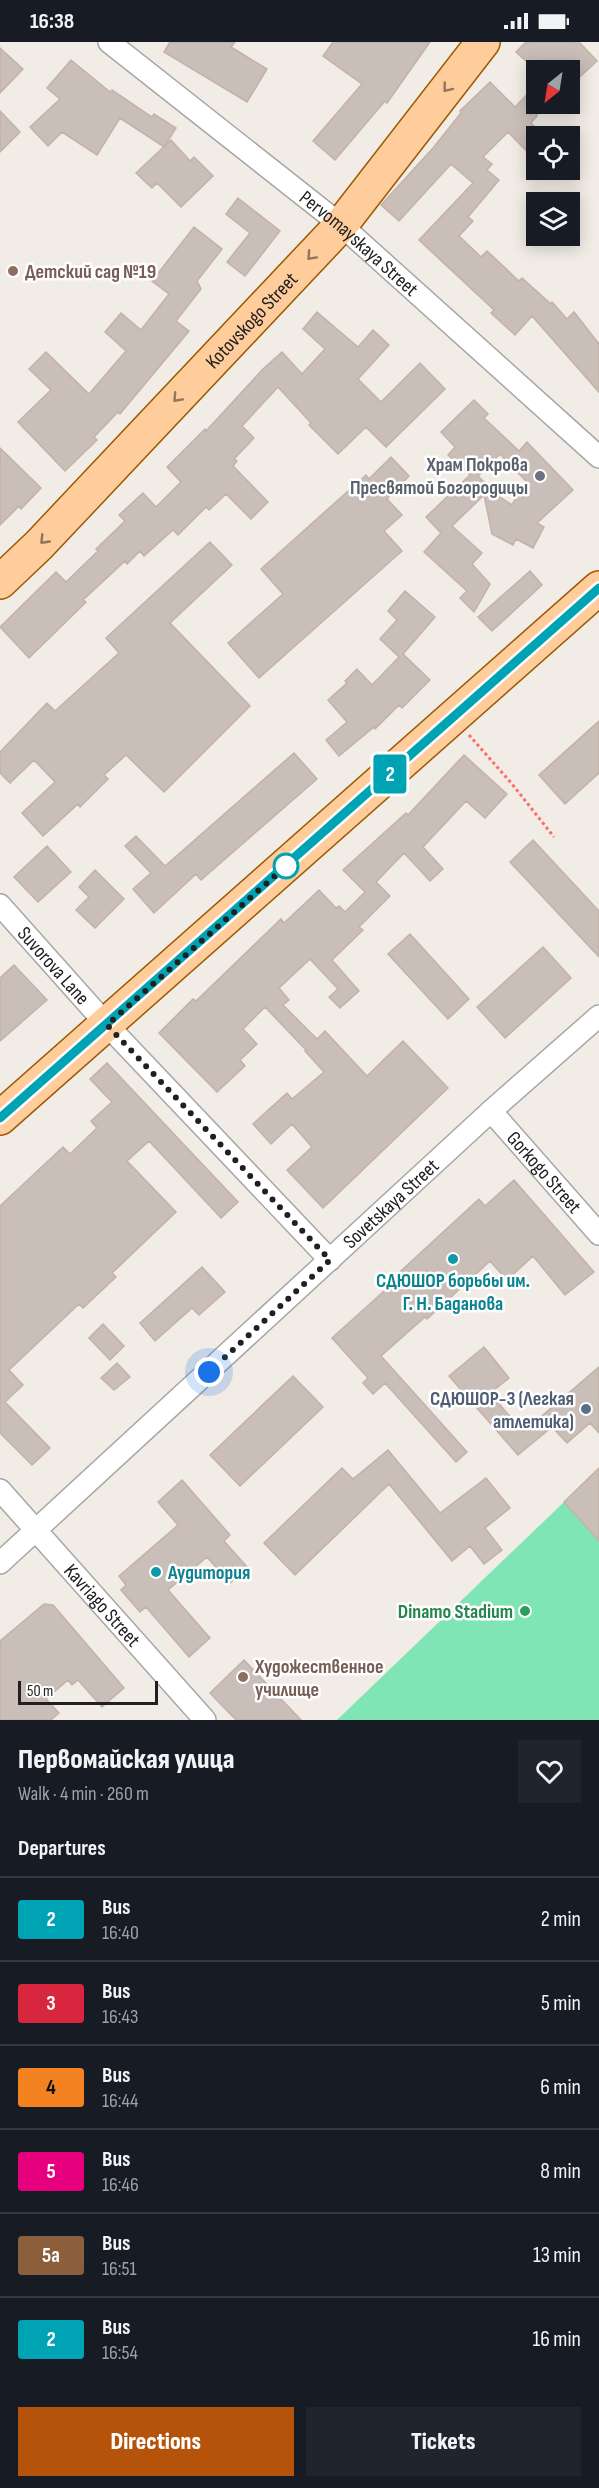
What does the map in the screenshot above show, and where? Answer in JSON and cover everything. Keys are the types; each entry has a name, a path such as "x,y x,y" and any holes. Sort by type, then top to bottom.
{"main road":[{"name":"Kotovskogo Street","path":"0,582 39,545 340,225 483,42"},
{"path":"0,1118 599,588"}],"street":[{"name":"Pervomayskaya Street","path":"109,42 340,225 599,457"},
{"name":"Suvorova Lane","path":"0,905 107,1025 330,1260"},
{"name":"Sovetskaya Street","path":"0,1563 491,1111 599,1016"},
{"name":"Gorkogo Street","path":"491,1111 599,1234"},
{"name":"Kavriago Street","path":"0,1490 205,1720"}],"path":[{"path":"454,718 512,784 554,837"}],"green space":[{"name":"Dinamo Stadium","path":"599,1468 599,1720 337,1720 564,1502"}],"building":[{"path":"170,42 235,42 231,47 267,69 247,102 164,52"},
{"path":"333,42 430,42 387,103 385,101 335,160 313,141 362,84 323,56"},
{"path":"526,42 579,42 597,61 580,77 580,60 526,61 516,52"},
{"path":"0,48 23,69 0,93"},
{"path":"71,60 110,92 112,90 152,117 154,114 176,128 164,147 120,118 97,155 62,132 48,146 30,127 60,99 47,88"},
{"path":"490,82 515,107 526,96 526,114 537,114 531,123 534,126 526,126 526,151 508,132 483,157 492,164 487,170 499,180 468,217 473,221 459,236 481,257 487,251 519,281 522,278 551,304 552,302 567,319 574,312 599,344 599,392 532,316 515,335 491,313 494,310 419,240 473,183 451,164 399,221 381,205 433,148 461,113 460,111"},
{"path":"0,111 20,132 0,152"},
{"path":"171,140 190,161 194,157 213,176 181,207 157,183 152,188 136,173"},
{"path":"238,198 280,231 245,276 227,262 250,233 226,214"},
{"path":"194,227 222,249 197,281 201,289 176,321 189,331 120,414 118,412 94,437 97,440 65,471 18,422 51,390 29,369 46,352 89,394 126,351 105,332 121,313 141,330 169,294 152,281"},
{"path":"317,312 358,347 373,330 389,345 358,379 381,402 420,363 445,389 386,447 366,427 338,454 309,425 311,423 278,387 242,426 254,438 234,459 237,461 233,466 268,502 251,519 226,494 209,510 206,507 178,535 173,530 144,556 140,551 127,564 125,561 83,600 86,602 29,658 0,627 56,572 66,582 125,521 119,515 143,493 156,507 181,482 167,467 205,429 206,431 263,369 282,352 302,374 325,349 303,329"},
{"path":"474,400 488,414 484,418 519,451 527,442 573,490 537,523 544,527 533,548 516,539 513,545 492,534 484,495 452,526 482,553 472,564 490,584 474,612 460,598 467,591 424,552 441,533 426,517 470,475 448,455 455,447 441,432","holes":["500,454 526,481 512,505 498,496 478,476"]},
{"path":"0,448 41,488 21,509 19,506 0,525"},
{"path":"391,457 409,476 387,499 402,515 384,531 402,551 259,678 228,643 283,594 261,569 366,475 369,479"},
{"path":"210,542 232,565 170,623 250,706 164,792 126,755 104,775 108,779 80,807 78,804 43,836 22,813 55,782 34,760 10,783 0,773 0,752 47,703 55,711 119,653 106,638"},
{"path":"530,571 542,585 492,631 478,617"},
{"path":"405,591 435,617 403,654 430,680 402,708 399,705 375,729 374,727 339,756 326,740 347,722 328,700 347,683 345,681 357,669 372,685 399,657 380,639 397,620 388,611"},
{"path":"599,721 599,773 565,804 539,775"},
{"path":"294,753 317,779 201,880 196,874 154,913 133,889 151,873 125,846 136,836 165,866"},
{"path":"464,755 507,794 485,818 466,801 423,847 443,869 430,881 404,853 376,882 390,896 359,927 363,930 332,960 359,991 340,1008 329,997 338,989 310,959 279,988 289,1000 283,1005 317,1039 325,1031 367,1076 403,1041 448,1088 323,1208 287,1170 312,1147 292,1124 271,1144 253,1124 287,1093 292,1099 324,1072 306,1050 265,1007 243,1029 257,1044 240,1060 245,1066 217,1092 159,1033 193,999 196,1001 281,919 284,923 319,890 336,908 339,906 345,912 365,892 343,870 406,813 408,815"},
{"path":"533,840 599,911 599,957 510,862"},
{"path":"47,846 71,872 38,902 14,877"},
{"path":"95,870 124,899 95,928 76,910 89,897 79,887"},
{"path":"410,934 469,999 448,1019 388,954"},
{"path":"543,947 571,978 505,1038 477,1007"},
{"path":"14,965 47,1000 0,1041 0,978"},
{"path":"107,1063 238,1202 221,1218 149,1141 127,1161 176,1212 112,1273 116,1277 83,1308 79,1304 9,1370 23,1385 5,1402 50,1448 32,1465 0,1433 0,1206 63,1147 70,1154 97,1128 91,1121 112,1102 90,1079"},
{"path":"514,1180 594,1272 565,1295 533,1256 507,1280 490,1261 427,1319 425,1317 381,1356 467,1452 456,1462 385,1383 373,1394 363,1383 368,1378 332,1338 393,1283 391,1280 479,1199 485,1206"},
{"path":"202,1267 225,1292 199,1315 192,1308 155,1341 140,1323"},
{"path":"103,1324 124,1346 110,1360 89,1338"},
{"path":"484,1347 509,1378 490,1393 523,1432 599,1367 599,1433 590,1423 567,1443 552,1427 518,1455 449,1376"},
{"path":"117,1363 130,1377 114,1390 101,1378"},
{"path":"293,1376 323,1407 240,1486 210,1455"},
{"path":"388,1450 440,1513 486,1478 510,1508 485,1528 502,1550 484,1564 470,1546 452,1561 389,1484 295,1575 264,1543 342,1468 353,1479"},
{"path":"599,1468 599,1541 564,1502"},
{"name":"Аудитория","path":"182,1480 230,1535 224,1541 248,1568 230,1583 207,1557 168,1590 210,1638 189,1657 146,1607 140,1612 121,1590 126,1585 119,1576 178,1525 158,1502"},
{"path":"44,1604 53,1605 124,1688 102,1707 78,1680 72,1685 68,1680 46,1699 59,1713 51,1720 0,1720 0,1641"},
{"name":"Художественное училище","path":"244,1660 301,1720 236,1720 210,1693"}],"bus line":[{"name":"2","path":"0,1118 599,588"}],"place":[{"name":"Детский сад №19","path":"13,271"},
{"name":"Храм Покрова Пресвятой Богородицы","path":"540,476"},
{"name":"СДЮШОР борьбы им. Г. Н. Баданова","path":"453,1259"},
{"name":"СДЮШОР-3 (Легкая атлетика)","path":"586,1409"},
{"name":"Аудитория","path":"156,1572"},
{"name":"Dinamo Stadium","path":"525,1611"},
{"name":"Художественное училище","path":"243,1677"}],"route":[{"path":"209,1372 330,1260 107,1025 286,866"}]}
